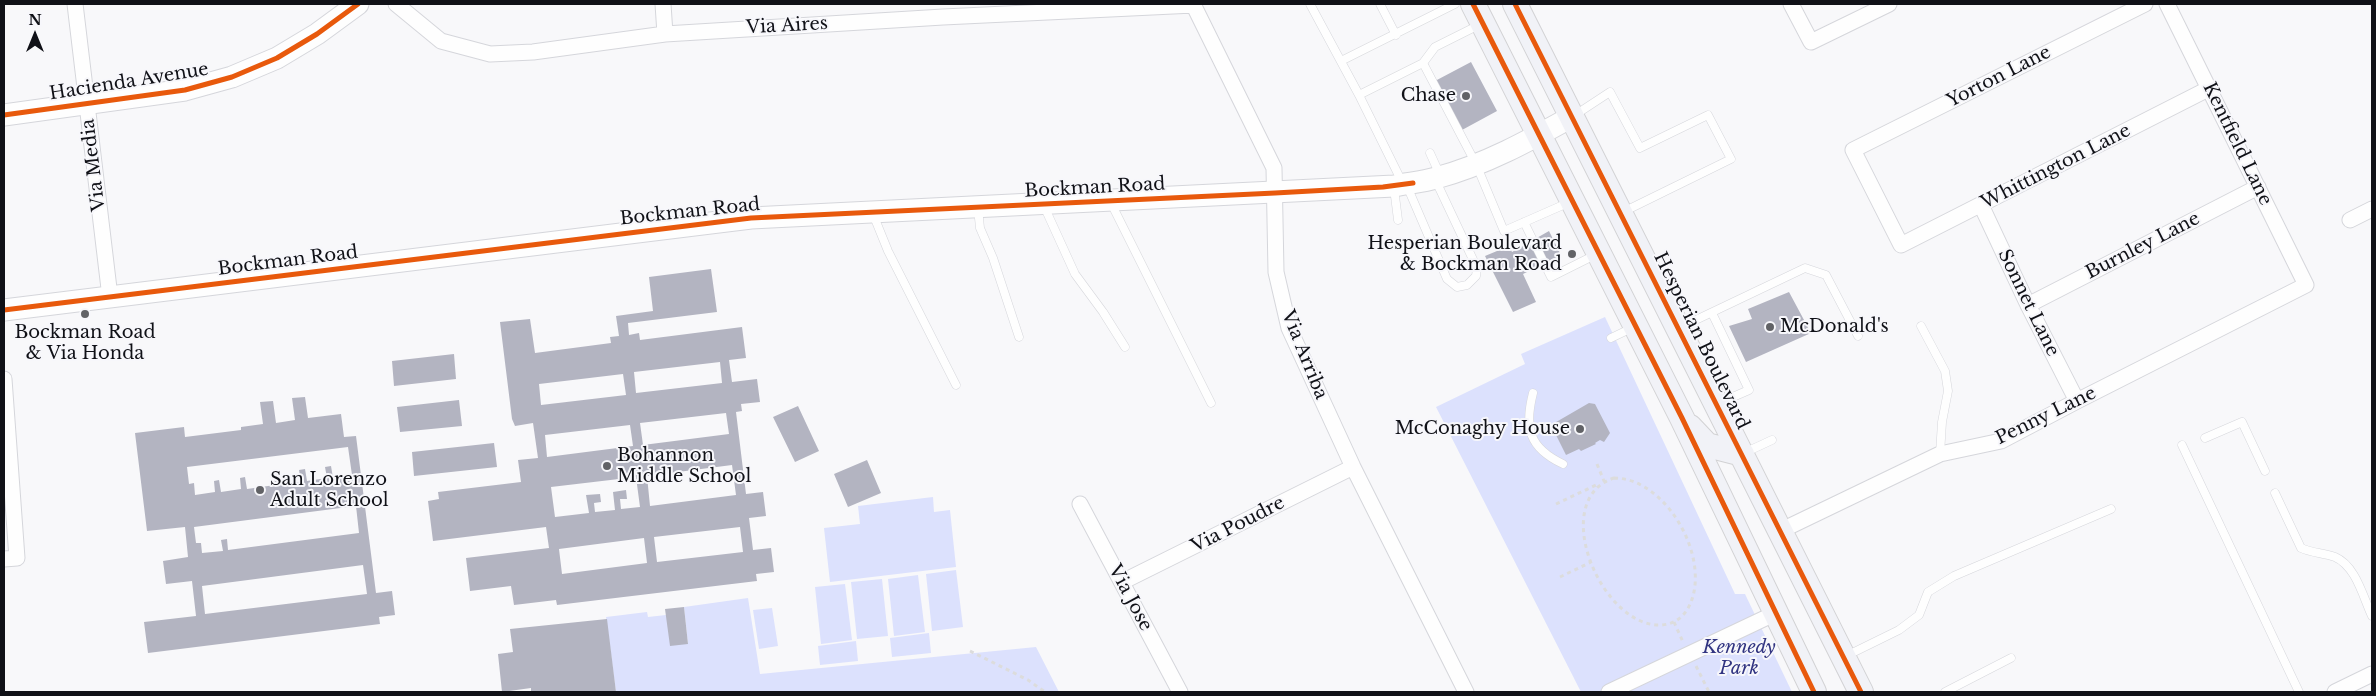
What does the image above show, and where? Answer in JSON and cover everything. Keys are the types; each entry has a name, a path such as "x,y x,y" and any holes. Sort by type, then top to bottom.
{"main road":[{"name":"Hesperian Boulevard","path":"1515,4 1622,213 1861,692"},
{"path":"1478,13 1682,418 1814,692"},
{"path":"1682,418 1707,445 1742,454"}],"street":[{"name":"Via Media","path":"75,4 110,297"},
{"name":"Hacienda Avenue","path":"4,115 185,90 232,77 277,58 317,34 358,4"},
{"name":"Via Aires","path":"396,4 441,41 490,54 533,52 665,34 942,10 1194,5"},
{"path":"663,4 665,34"},
{"path":"1791,4 1811,42 1889,4"},
{"name":"Yorton Lane","path":"1901,245 1853,150 2144,4"},
{"name":"Kentfield Lane","path":"2167,4 2306,285"},
{"name":"Via Arriba","path":"1194,5 1274,168 1276,272 1289,328 1353,467 1466,692"},
{"name":"Whittington Lane","path":"1901,245 2210,88"},
{"name":"Bockman Road","path":"4,310 717,221 1401,185 1438,178 1476,164 1539,135 1573,116"},
{"name":"Burnley Lane","path":"2028,305 2258,186"},
{"name":"Sonnet Lane","path":"1981,205 2028,305 2077,401"},
{"path":"2350,220 2372,209"},
{"name":"Penny Lane","path":"1780,531 1940,454 2001,441 2306,285"},
{"path":"4,379 17,558 4,559"},
{"name":"Via Poudre","path":"1122,582 1353,467"},
{"name":"Via Jose","path":"1080,504 1180,692"},
{"path":"1609,692 1776,613"},
{"path":"2335,692 2372,674"}],"lane":[{"path":"1310,4 1359,95 1447,279 1457,287 1467,285 1476,276 1477,268 1438,178 1430,153"},
{"path":"1380,4 1396,35"},
{"path":"1341,61 1455,4"},
{"path":"1359,95 1423,63 1435,47 1478,13"},
{"path":"1423,63 1476,164 1504,230 1572,200"},
{"path":"1573,116 1610,92 1640,148 1708,115 1731,159 1622,213"},
{"path":"1398,220 1401,185"},
{"path":"1110,201 1211,403"},
{"path":"1043,204 1075,274 1103,312 1125,348"},
{"path":"977,207 980,228 993,258 1019,336"},
{"path":"872,212 888,251 956,385"},
{"path":"1524,222 1551,276 1599,253"},
{"path":"1679,328 1806,268 1826,275 1858,336"},
{"path":"1712,313 1749,390 1717,404"},
{"path":"1611,338 1636,326"},
{"path":"1921,326 1945,371 1948,391 1942,422 1940,454"},
{"path":"1533,393 1528,420 1536,444 1550,458 1563,464"},
{"path":"2205,438 2242,422 2265,471"},
{"path":"1742,454 1772,440"},
{"path":"2182,445 2299,692"},
{"path":"2275,493 2301,548 2313,553 2333,556 2344,562 2351,570 2372,616"},
{"path":"1844,657 1899,630 1919,615 1928,592 1954,576 2112,509"},
{"path":"1945,692 2011,658"}],"path":[{"path":"1597,464 1605,481"},
{"path":"1556,504 1605,481 1622,478 1646,487 1662,500 1682,529 1692,556 1695,582 1691,602 1682,617 1674,622 1652,624 1633,617 1604,588 1591,562 1585,540 1584,514 1592,490 1605,481"},
{"path":"1560,577 1591,562"},
{"path":"1674,622 1685,644"},
{"path":"970,651 1028,680 1045,692"},
{"path":"1694,662 1709,692"}],"green space":[{"name":"Kennedy Park","path":"1605,317 1735,594 1745,594 1792,692 1581,692 1436,407 1525,364 1521,354"},
{"path":"933,497 934,512 950,510 956,567 830,582 824,528 860,524 858,506"},
{"path":"956,570 963,627 932,631 926,574"},
{"path":"918,575 925,632 894,636 888,579"},
{"path":"882,579 888,636 857,639 851,582"},
{"path":"845,584 852,640 821,644 815,587"},
{"path":"748,598 760,674 1036,647 1059,692 616,692 606,617 647,612 648,617 666,615 688,644 684,607"},
{"path":"772,608 778,646 759,649 753,610"},
{"path":"929,633 931,653 892,657 890,638"},
{"path":"856,641 858,661 820,665 818,646"}],"building":[{"name":"Chase","path":"1471,62 1497,111 1462,130 1435,81"},
{"path":"1549,231 1561,255 1523,274 1536,302 1513,312 1485,256 1509,246 1512,252"},
{"path":"711,269 717,312 628,323 629,335 639,333 640,340 742,327 746,358 729,360 732,382 757,379 760,402 741,404 742,411 736,412 746,494 763,492 766,516 749,518 753,550 771,548 774,572 756,574 757,581 557,605 556,600 514,605 511,586 470,591 466,558 549,548 546,527 433,541 428,501 439,499 438,492 521,482 518,460 538,458 533,423 515,426 512,419 500,322 530,319 535,353 611,343 610,337 619,336 616,316 653,311 649,277","holes":["720,362 722,383 636,393 634,372","623,374 626,395 541,405 539,384","726,413 729,434 643,445 640,423","630,425 633,446 547,457 545,435","732,465 736,495 650,506 647,476","636,477 640,507 621,509 620,499 627,499 626,490 613,492 615,510 595,512 594,503 601,502 600,494 586,495 589,513 555,517 551,487","740,527 743,552 657,562 654,537","644,538 647,563 562,574 559,549"]},
{"path":"1789,292 1811,333 1746,362 1729,326 1752,319 1748,309"},
{"path":"454,354 456,379 394,386 392,361"},
{"path":"305,397 308,418 341,414 344,437 356,436 376,593 392,591 395,615 379,617 380,624 148,653 144,622 196,616 192,581 166,584 163,561 188,557 185,527 147,531 135,433 184,427 185,437 241,430 241,427 263,424 260,402 273,401 276,423 295,420 292,398","holes":["348,447 352,475 333,478 331,466 325,467 327,478 307,481 305,469 299,470 301,482 280,484 279,473 274,473 275,485 247,489 245,477 240,478 241,489 221,492 219,480 214,481 215,492 195,495 194,483 189,484 187,467","356,506 359,533 228,550 227,539 221,540 223,551 202,553 201,543 196,543 194,527","363,565 367,594 205,614 202,586"]},
{"path":"459,400 462,426 400,432 397,407"},
{"name":"McConaghy House","path":"1589,403 1595,404 1610,433 1604,442 1600,440 1581,451 1579,449 1566,455 1551,425"},
{"path":"798,406 819,451 795,462 773,417"},
{"path":"494,443 497,467 414,476 412,452"},
{"path":"867,460 881,493 848,507 834,474"},
{"path":"684,607 688,644 670,646 665,609"},
{"path":"607,619 616,692 531,692 531,688 502,692 498,654 513,652 510,629"}],"cycle path":[{"path":"4,115 185,90 232,77 277,58 317,34 358,4"},
{"path":"1473,4 1682,418 1814,692"},
{"path":"1515,4 1861,692"},
{"path":"4,310 751,218 1275,193 1383,187 1413,183"}],"place":[{"name":"Chase","path":"1466,96"},
{"name":"Hesperian Boulevard & Bockman Road","path":"1572,254"},
{"name":"Bockman Road & Via Honda","path":"85,314"},
{"name":"McDonald's","path":"1770,327"},
{"name":"McConaghy House","path":"1580,429"},
{"name":"Bohannon Middle School","path":"607,466"},
{"name":"San Lorenzo Adult School","path":"260,490"}]}
